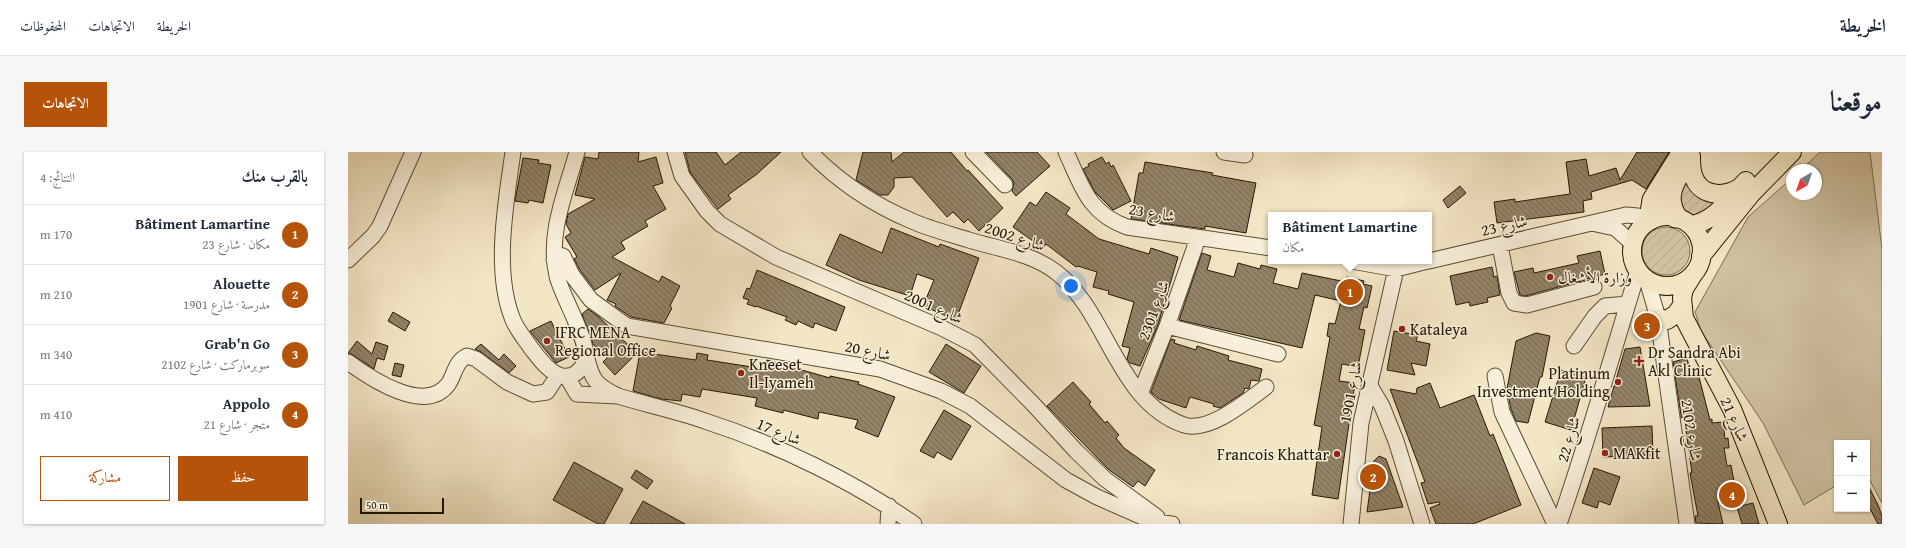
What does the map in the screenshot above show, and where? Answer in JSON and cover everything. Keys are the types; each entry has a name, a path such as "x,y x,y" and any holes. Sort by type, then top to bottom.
{"highway":[{"path":"1650,220 1653,200 1689,153"},
{"path":"1684,221 1670,204 1670,190 1689,153"}],"main road":[{"path":"1701,256 1745,191 1774,152"},
{"path":"1694,273 1677,285 1666,286 1656,284 1642,275 1632,258 1632,243 1638,230 1650,220 1663,216 1684,221 1705,222 1792,152"},
{"path":"1689,153 1693,175 1704,190 1713,194 1723,195 1732,192 1745,191"},
{"path":"1658,318 1667,320 1676,314 1681,307 1684,289 1699,265 1701,256 1700,239 1684,221"},
{"name":"شارع 21","path":"1681,307 1684,318 1732,409 1778,524"}],"street":[{"path":"348,260 373,236 380,226 413,152"},
{"path":"513,152 505,213 504,246 506,294 510,312 517,328 542,362 562,376"},
{"path":"559,258 555,230 577,152"},
{"name":"شارع 2001","path":"675,152 682,176 707,211 720,224 776,257 942,328 975,345 1076,451 1105,479 1169,523"},
{"name":"شارع 2002","path":"810,152 834,175 871,200 912,221 1016,253 1044,264 1057,272 1075,290 1099,327 1116,358 1140,394 1163,415 1186,426 1215,421 1233,412 1266,387"},
{"path":"973,152 1005,185"},
{"name":"شارع 23","path":"1066,152 1093,206 1115,223 1127,227 1268,248"},
{"path":"1224,152 1245,155"},
{"name":"شارع 23","path":"1432,260 1626,215 1638,216 1650,220"},
{"path":"1587,223 1615,228 1632,243"},
{"name":"شارع 2301","path":"1140,394 1167,326 1198,238"},
{"path":"1500,245 1509,293 1514,303 1527,305 1594,287"},
{"name":"شارع 17","path":"559,258 565,299 585,346 590,375 601,387 618,396 704,420 770,445 889,506 914,524"},
{"name":"شارع 20","path":"559,258 591,300 627,326 880,369 911,380 941,391 970,406 1066,480 1097,497 1154,522 1169,523"},
{"name":"شارع 23","path":"1368,264 1396,269 1417,264"},
{"name":"شارع 1901","path":"1351,524 1361,423 1396,269"},
{"name":"شارع 22","path":"1559,524 1583,454 1596,406 1628,304 1642,275"},
{"name":"شارع 2102","path":"1642,275 1658,318 1687,524"},
{"path":"1574,346 1595,316 1605,306 1628,304"},
{"path":"1167,326 1278,354"},
{"path":"348,362 380,382 414,396 436,395 448,383 460,359 467,356 476,360 507,382 532,394 547,392 562,376 576,374 581,368 586,356 585,346"},
{"name":"شارع 17","path":"562,376 577,394 618,396"},
{"path":"1495,376 1502,412 1516,445 1555,524"},
{"path":"1370,384 1382,406 1396,441 1422,524"},
{"path":"888,524 889,506"}],"shaded area":[{"path":"1820,152 1870,152 1882,249 1882,503 1870,481 1870,440 1834,440 1834,487 1804,505 1763,423 1701,331 1695,312 1748,217 1786,183 1786,200 1822,200 1822,164 1807,164"},
{"path":"1686,177 1709,201 1715,203 1709,213 1692,217 1682,210 1678,200"},
{"path":"1661,227 1671,227 1683,234 1690,246 1690,256 1683,268 1671,275 1661,275 1653,271 1646,264 1642,256 1642,246 1646,238 1653,231"}],"building":[{"path":"599,152 639,152 638,162 656,157 663,183 653,186 666,209 645,221 648,226 621,242 625,249 612,257 659,282 662,276 680,286 670,306 672,308 664,323 631,317 615,306 616,304 607,300 621,273 595,290 580,270 574,259 577,257 565,237 571,233 566,224 568,214 595,199 575,195 585,157 598,159"},
{"path":"685,152 716,152 725,165 741,152 781,152 757,174 728,195 731,199 718,209 690,172"},
{"path":"863,152 891,152 892,162 904,152 951,152 967,171 968,170 1003,208 979,231 968,219 964,223 953,212 947,217 912,177 894,178 894,187 888,195 880,195 856,180"},
{"path":"986,152 1037,152 1050,166 1016,196 1012,191 1014,183 1012,179"},
{"path":"1637,152 1669,152 1646,189 1632,180 1591,192 1592,199 1583,201 1584,212 1497,223 1494,202 1515,199 1515,202 1570,194 1566,162 1586,159 1589,176 1616,168 1620,180"},
{"path":"1102,157 1106,164 1109,162 1111,167 1113,165 1131,201 1113,210 1095,192 1083,169 1089,166 1088,164"},
{"path":"523,158 539,160 538,163 551,165 543,203 529,200 528,203 515,201"},
{"path":"1145,162 1213,173 1212,175 1256,183 1246,233 1205,226 1205,229 1131,219 1139,173 1143,173"},
{"path":"1460,186 1466,193 1448,208 1443,200"},
{"path":"1046,192 1070,208 1066,214 1099,239 1149,254 1151,248 1178,257 1158,325 1140,366 1130,363 1127,359 1130,348 1122,346 1134,302 1108,294 1109,291 1093,287 1097,272 1078,266 1076,267 1046,244 1043,248 1013,227 1030,202 1036,206"},
{"path":"891,228 939,247 940,244 979,258 956,320 923,306 934,280 917,274 910,296 859,280 826,265 840,234 882,253"},
{"name":"وزارة الأشغال","path":"1600,251 1605,274 1525,296 1520,295 1514,272 1533,268 1534,273 1579,263 1577,256"},
{"path":"1202,253 1211,256 1207,270 1234,277 1238,263 1260,269 1261,265 1277,269 1273,283 1298,289 1302,273 1346,282 1347,277 1364,281 1363,284 1372,286 1367,308 1364,307 1359,329 1365,330 1358,367 1342,364 1339,381 1355,383 1338,499 1312,495 1322,427 1314,425 1330,337 1327,336 1329,323 1335,324 1341,301 1315,295 1302,348 1179,320"},
{"path":"1492,267 1494,277 1497,276 1500,295 1487,298 1488,302 1470,306 1469,302 1456,305 1450,276"},
{"path":"757,270 845,307 836,331 815,323 813,328 798,321 796,325 785,320 787,317 747,304 749,300 743,298 747,288 750,289"},
{"path":"588,309 599,317 637,353 615,375 603,362 607,358 593,344 582,314"},
{"path":"393,312 410,322 405,331 388,321"},
{"name":"IFRC MENA Regional Office","path":"551,321 569,357 556,363 530,331"},
{"path":"1394,331 1418,335 1416,341 1430,344 1426,366 1411,363 1415,375 1387,370"},
{"path":"1536,333 1550,336 1542,377 1540,377 1528,423 1516,421 1511,409 1507,389 1516,341"},
{"path":"1171,339 1175,340 1174,343 1196,350 1197,346 1229,356 1228,360 1262,369 1259,381 1251,380 1249,389 1245,388 1243,393 1220,408 1213,406 1214,404 1190,397 1186,408 1159,399 1151,392"},
{"path":"357,341 372,354 376,342 388,346 384,360 377,358 374,369 348,353"},
{"path":"481,344 499,360 504,354 516,366 509,373 475,349"},
{"path":"946,344 981,366 964,393 929,372"},
{"path":"1640,347 1650,406 1608,407 1625,349"},
{"path":"640,352 696,360 697,353 708,355 707,360 765,369 767,360 830,378 830,376 859,382 858,384 895,397 878,437 855,428 858,420 819,412 818,419 783,410 783,413 755,406 757,398 702,389 700,397 682,394 681,401 661,399 633,391"},
{"path":"1687,358 1691,375 1698,373 1710,420 1712,419 1712,423 1723,422 1725,439 1728,438 1729,448 1724,448 1727,466 1731,465 1737,498 1718,502 1723,524 1696,523 1695,516 1698,516 1690,473 1692,473 1684,417 1681,418 1673,362"},
{"path":"395,363 404,365 401,377 392,375"},
{"path":"1561,370 1586,377 1571,430 1545,422"},
{"path":"1073,382 1091,402 1089,404 1105,423 1107,421 1119,435 1116,438 1124,448 1155,470 1145,486 1138,481 1133,487 1108,469 1047,406"},
{"path":"1430,383 1440,408 1474,395 1490,436 1493,434 1521,505 1473,524 1436,524 1430,508 1440,504 1439,502 1428,504 1421,483 1425,482 1390,389 1416,394 1417,388"},
{"path":"944,410 971,426 951,460 937,452 934,458 920,451"},
{"path":"1652,426 1653,455 1603,457 1602,428"},
{"path":"1379,456 1386,459 1403,507 1367,512 1374,461"},
{"path":"574,462 623,489 604,524 598,524 553,500"},
{"path":"1594,468 1620,477 1610,505 1599,501 1597,508 1582,503"},
{"path":"636,470 653,481 647,489 631,478"},
{"path":"1870,489 1882,516 1882,524 1878,524 1870,509"},
{"path":"643,501 685,524 630,524"},
{"path":"1753,503 1759,524 1742,524 1737,507"}],"place":[{"name":"وزارة الأشغال","path":"1550,277"},
{"name":"Bâtiment Lamartine","path":"1350,292"},
{"name":"Grab'n Go","path":"1647,326"},
{"name":"Kataleya","path":"1402,329"},
{"name":"IFRC MENA Regional Office","path":"547,341"},
{"name":"Dr Sandra Abi Akl Clinic","path":"1639,361"},
{"name":"Kneeset Il-Iyameh","path":"741,373"},
{"name":"Platinum Investment Holding","path":"1618,382"},
{"name":"MAKfit","path":"1605,453"},
{"name":"Francois Khattar","path":"1337,454"},
{"name":"Alouette","path":"1373,477"},
{"name":"Appolo","path":"1732,495"}]}
